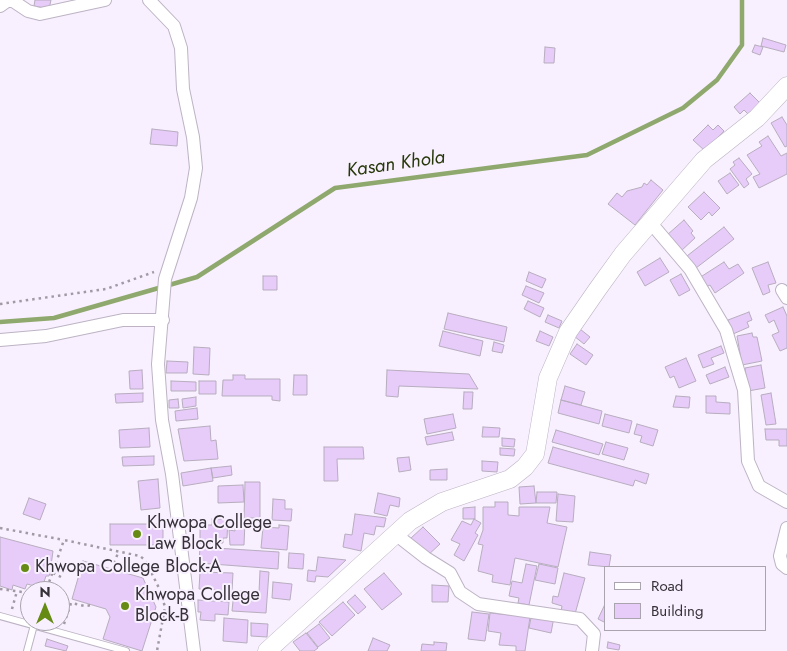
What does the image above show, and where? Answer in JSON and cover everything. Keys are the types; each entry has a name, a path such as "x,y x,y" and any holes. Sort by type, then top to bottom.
{"main road":[{"path":"267,651 410,520 442,502 510,479 525,467 535,454 548,378 568,332 623,254 704,160 757,118 787,86"}],"street":[{"path":"0,6 7,0 13,1 28,11 40,14 105,0"},
{"path":"149,0 174,26 181,48 183,90 193,138 196,168 191,198 165,279 164,313 158,364 162,420 172,474 194,651"},
{"path":"650,222 690,270 726,330 744,390 748,461 759,486 787,502"},
{"path":"0,340 46,336 164,313"},
{"path":"787,528 780,556 782,564 787,568"},
{"path":"394,533 426,558 450,573 460,592 478,604 580,619 594,634 592,651"}],"lane":[{"path":"0,616 20,621"},
{"path":"26,651 32,631"},
{"path":"57,631 126,651"}],"path":[{"path":"0,304 106,289 140,279 169,266"},
{"path":"0,528 140,556 145,560 166,607 157,651"},
{"path":"51,581 64,540"},
{"path":"114,563 118,553"},
{"path":"52,574 61,577"},
{"path":"0,589 20,591"},
{"path":"9,618 17,591"},
{"path":"61,632 71,603 85,606 92,605"}],"building":[{"path":"35,0 51,0 49,9 34,6"},
{"path":"763,38 786,45 784,52 761,46"},
{"path":"755,45 763,47 760,55 752,52"},
{"path":"545,47 555,48 554,63 544,63"},
{"path":"750,93 761,104 749,115 744,110 740,114 734,107"},
{"path":"782,117 787,125 787,146 785,147 771,123"},
{"path":"708,125 713,130 718,125 724,131 705,151 693,140"},
{"path":"152,129 178,132 177,146 150,144"},
{"path":"768,136 781,156 787,153 787,174 759,188 753,177 760,174 747,155 762,146 759,142"},
{"path":"739,158 752,174 746,179 749,184 744,188 730,169 735,165 733,162"},
{"path":"730,173 739,185 727,194 718,181"},
{"path":"651,180 663,190 635,225 608,204 617,193 622,197 627,191 642,187 644,183 647,185"},
{"path":"704,192 720,208 712,216 709,212 701,220 688,207"},
{"path":"684,220 693,231 691,233 695,238 681,251 667,235"},
{"path":"724,227 734,239 696,268 687,256"},
{"path":"660,258 669,272 645,286 637,272"},
{"path":"724,262 729,269 738,264 744,273 715,293 710,285 706,287 699,278"},
{"path":"768,262 776,283 768,285 770,292 763,295 752,268"},
{"path":"529,272 546,279 542,288 526,281"},
{"path":"681,274 690,290 679,296 670,280"},
{"path":"263,276 277,276 277,290 263,290"},
{"path":"526,286 544,293 539,303 522,295"},
{"path":"528,301 544,308 540,317 524,309"},
{"path":"783,307 787,316 787,348 780,351 772,335 779,332 774,320 769,323 765,315"},
{"path":"749,312 752,320 747,322 749,327 733,334 728,320"},
{"path":"448,313 507,327 504,342 444,329"},
{"path":"548,315 562,321 559,328 545,322"},
{"path":"580,329 590,337 584,344 574,336"},
{"path":"443,331 483,341 480,356 439,346"},
{"path":"540,331 553,337 549,346 536,341"},
{"path":"752,333 753,337 757,337 762,361 742,365 737,336"},
{"path":"494,342 504,345 502,353 492,351"},
{"path":"577,344 593,355 586,365 570,354"},
{"path":"721,346 724,353 711,358 714,364 703,368 698,355"},
{"path":"194,347 210,348 209,375 193,374"},
{"path":"686,358 696,381 679,388 674,376 670,378 665,367"},
{"path":"167,361 188,362 187,373 166,373"},
{"path":"761,365 765,388 748,391 745,368"},
{"path":"725,367 729,377 710,384 706,375"},
{"path":"142,370 143,389 130,389 129,371"},
{"path":"387,370 469,374 478,389 399,386 398,397 386,396"},
{"path":"233,375 245,375 245,379 280,379 280,401 272,400 272,396 222,396 223,380 233,380"},
{"path":"294,375 307,375 307,395 293,395"},
{"path":"171,381 196,382 196,391 171,391"},
{"path":"199,381 216,381 216,394 199,394"},
{"path":"565,386 585,392 581,405 561,400"},
{"path":"464,392 473,392 472,409 463,409"},
{"path":"143,393 143,402 116,403 115,394"},
{"path":"771,393 776,424 766,425 761,395"},
{"path":"676,396 690,397 689,408 673,407"},
{"path":"706,396 716,396 716,402 730,403 730,414 706,413"},
{"path":"196,397 196,406 183,408 182,399"},
{"path":"178,399 179,408 169,408 169,400"},
{"path":"561,400 602,411 599,424 558,413"},
{"path":"197,408 198,419 176,421 175,411"},
{"path":"453,414 456,428 427,434 424,419"},
{"path":"605,414 632,421 629,433 602,426"},
{"path":"637,424 658,430 653,446 640,442 642,436 634,434"},
{"path":"210,426 211,441 216,440 218,459 184,461 178,429"},
{"path":"483,427 500,428 499,437 482,437"},
{"path":"149,428 150,447 120,448 119,430"},
{"path":"765,429 787,429 787,446 779,446 779,440 766,440"},
{"path":"556,430 603,444 599,455 552,442"},
{"path":"452,432 454,440 427,445 425,437"},
{"path":"502,438 515,439 514,447 502,446"},
{"path":"606,442 628,448 624,460 602,454"},
{"path":"324,447 363,447 364,459 337,459 338,481 324,481"},
{"path":"553,447 649,474 646,484 635,480 633,486 548,463"},
{"path":"500,448 515,449 514,456 500,455"},
{"path":"154,456 154,465 123,466 122,457"},
{"path":"409,457 411,470 399,472 397,458"},
{"path":"482,461 498,462 497,472 482,471"},
{"path":"231,466 232,475 213,478 211,468"},
{"path":"211,468 213,481 183,486 181,473"},
{"path":"447,469 447,480 430,480 430,470"},
{"path":"158,479 160,508 141,510 138,481"},
{"path":"245,482 260,482 260,518 244,518"},
{"path":"243,485 244,502 218,503 218,486"},
{"path":"534,486 536,503 520,504 519,487"},
{"path":"537,492 557,492 556,503 536,503"},
{"path":"378,493 400,498 399,507 390,505 387,516 374,513"},
{"path":"558,494 575,496 573,522 556,521"},
{"path":"29,498 46,504 40,520 23,514"},
{"path":"273,499 285,500 285,509 292,509 291,521 272,520"},
{"path":"495,502 508,502 508,515 519,516 519,507 550,507 547,523 567,527 558,567 515,558 510,585 492,582 493,575 478,571 483,545 478,544 483,530 483,507 495,507"},
{"path":"475,507 475,519 463,519 463,508"},
{"path":"355,514 386,518 384,527 376,526 374,535 364,533 361,551 343,547 345,534 352,535"},
{"path":"212,519 228,519 227,538 223,538 223,543 200,543 200,525 212,525"},
{"path":"474,519 481,523 475,533 478,535 464,561 454,555 460,544 451,540 462,521 471,525"},
{"path":"235,522 245,522 244,545 230,545 229,530 235,531"},
{"name":"Khwopa College Law Block","path":"110,524 163,524 163,545 110,545"},
{"path":"279,525 289,526 287,550 261,548 263,527 279,528"},
{"path":"423,527 440,544 426,557 410,539"},
{"name":"Khwopa College Block-A","path":"0,537 53,551 50,573 49,576 46,576 44,581 20,581 20,587 13,585 12,590 0,586"},
{"path":"200,547 279,552 278,569 199,563"},
{"path":"590,552 611,555 609,566 588,565"},
{"path":"289,553 304,554 303,569 288,568"},
{"path":"318,557 346,560 328,577 316,576 315,582 307,581 308,570 316,571"},
{"name":"Khwopa College Block-B","path":"83,561 143,578 156,607 142,651 103,639 110,617 106,609 72,599"},
{"path":"526,564 537,566 529,605 518,603 519,598 509,596 512,581 522,583"},
{"path":"539,564 558,568 555,584 535,580"},
{"path":"260,571 269,572 266,613 232,611 234,591 259,592"},
{"path":"200,572 233,573 232,591 199,589"},
{"path":"384,573 402,594 382,610 364,589"},
{"path":"564,573 585,578 575,614 561,611 562,606 552,603 553,596 558,597"},
{"path":"273,582 292,584 290,600 272,598"},
{"path":"432,585 449,586 448,602 432,602"},
{"path":"355,595 366,607 358,614 347,602"},
{"path":"198,600 229,602 228,615 215,614 215,621 200,620 201,612 198,612"},
{"path":"343,602 355,615 332,636 319,622"},
{"path":"604,606 604,622 598,619"},
{"path":"472,612 489,614 485,641 468,639"},
{"path":"490,613 530,617 525,651 516,651 516,646 499,645 501,633 488,631"},
{"path":"532,613 554,617 551,633 529,628"},
{"path":"224,618 248,620 247,643 223,641"},
{"path":"251,623 268,624 267,637 251,636"},
{"path":"319,624 330,638 318,647 307,633"},
{"path":"306,633 318,648 314,651 300,651 293,642"},
{"path":"373,638 390,645 387,651 368,651"},
{"path":"47,639 68,646 66,651 45,646"},
{"path":"434,642 447,643 446,651 421,651 422,644 434,645"},
{"path":"608,642 620,645 619,650 607,648"}],"waterway":[{"name":"Kasan Khola","path":"0,322 54,318 197,277 335,188 587,155 683,108 717,80 742,45 742,0"}],"place":[{"name":"Khwopa College Law Block","path":"137,534"},
{"name":"Khwopa College Block-A","path":"25,568"},
{"name":"Khwopa College Block-B","path":"125,606"}]}
